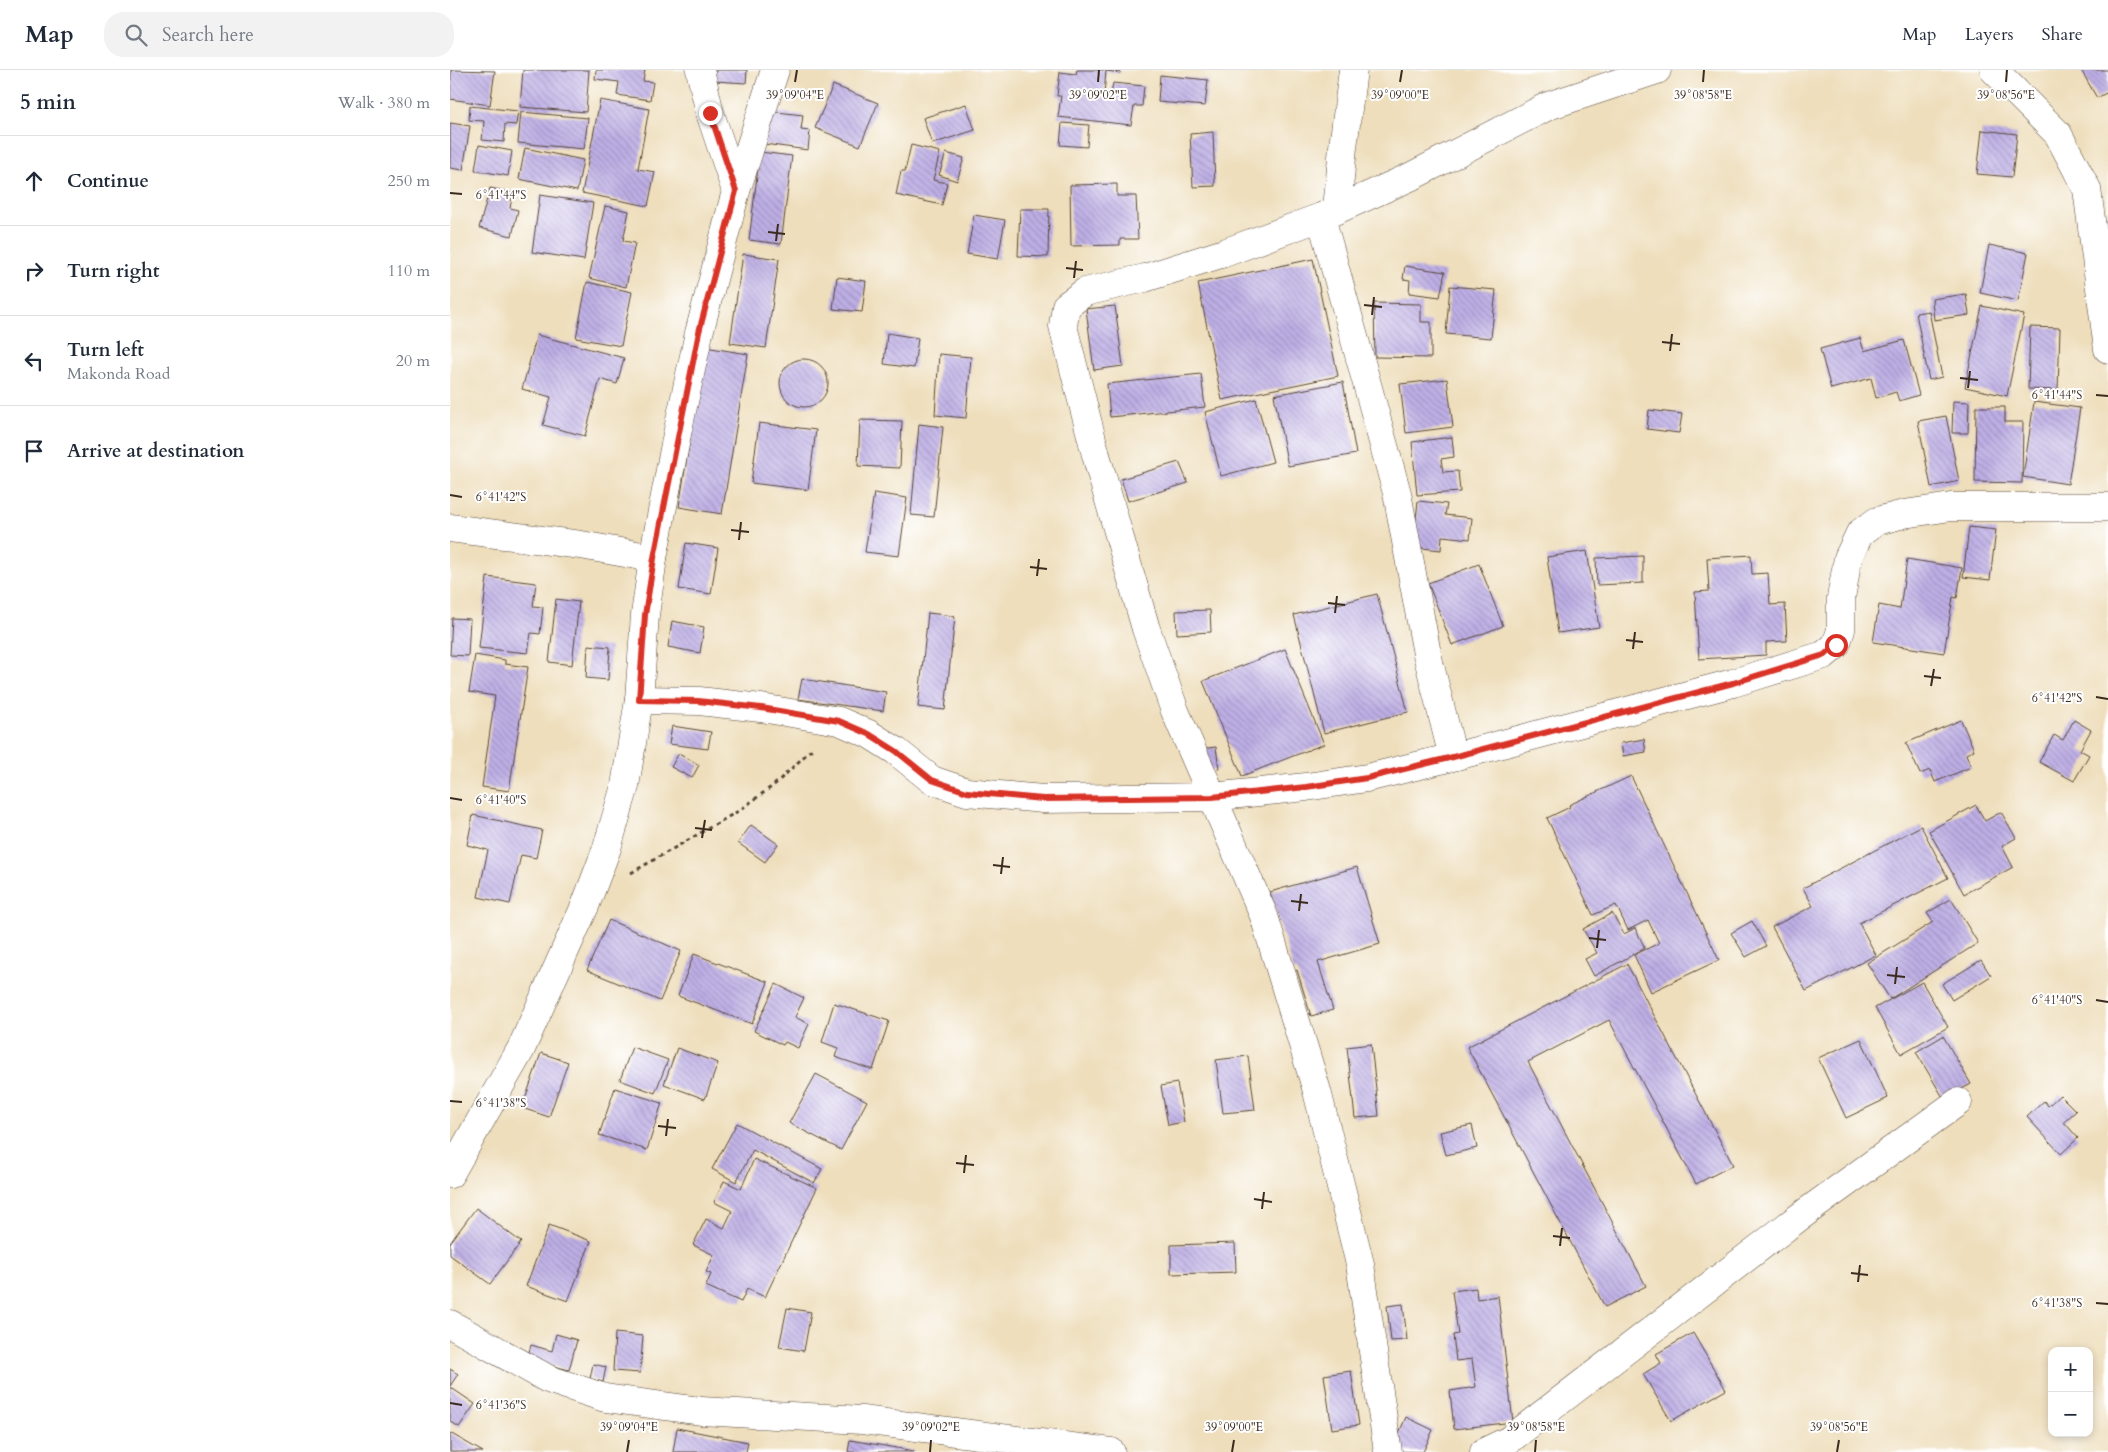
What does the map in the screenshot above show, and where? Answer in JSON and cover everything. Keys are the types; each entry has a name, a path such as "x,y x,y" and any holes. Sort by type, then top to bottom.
{"street":[{"path":"700,70 710,113 736,191"},
{"path":"450,1174 521,1049 585,906 607,848 626,786 639,700 645,615 654,558 699,332 736,191 774,70"},
{"path":"1353,70 1343,147 1329,213 1368,396 1397,493 1427,654 1453,757"},
{"path":"1388,1452 1360,1264 1317,1090 1264,916 1175,711 1144,620 1099,464 1063,326 1066,306 1085,292 1145,278 1224,253 1329,213 1410,177 1548,106 1657,70"},
{"path":"1994,70 2058,134 2087,189 2108,349"},
{"path":"639,700 698,701 761,708 839,721 869,734 896,751 932,780 967,792 1043,799 1212,797 1306,787 1367,778 1453,757 1733,683 1824,655 1836,645 1841,630 1842,598 1848,558 1860,533 1876,521 1904,514 1951,507 2108,507"},
{"path":"450,528 581,545 654,558"},
{"path":"1484,1452 1512,1446 1798,1218 1958,1102"},
{"path":"450,1324 548,1379 605,1398 701,1411 862,1420 1111,1452"}],"path":[{"path":"628,875 740,810 774,785 810,752 839,721"}],"building":[{"path":"451,70 495,71 490,105 450,99"},
{"path":"523,70 589,70 586,112 520,107"},
{"path":"596,70 645,70 643,81 653,82 650,100 617,95 619,82 595,79"},
{"path":"716,70 747,70 746,83 715,81"},
{"path":"1077,70 1120,70 1120,73 1106,71 1104,95 1111,95 1113,83 1144,86 1142,106 1134,106 1131,125 1058,117 1061,96 1057,96 1060,72 1076,74"},
{"path":"2081,70 2108,70 2108,92 2097,98"},
{"path":"1160,75 1208,80 1205,106 1158,102"},
{"path":"833,85 878,103 860,146 815,128"},
{"path":"600,100 649,109 638,169 655,172 648,206 582,193"},
{"path":"966,104 975,130 932,144 923,118"},
{"path":"470,106 518,111 516,125 505,124 504,142 482,140 484,121 469,120"},
{"path":"768,111 803,115 801,130 810,131 808,150 764,144"},
{"path":"521,112 588,118 584,149 518,143"},
{"path":"450,123 470,126 463,170 450,168"},
{"path":"1062,123 1089,125 1087,147 1060,145"},
{"path":"1982,130 2017,134 2012,177 1977,174"},
{"path":"1213,132 1215,186 1193,187 1190,134"},
{"path":"479,145 512,151 508,176 475,170"},
{"path":"911,145 940,152 933,180 947,183 942,205 896,195 901,171 905,171"},
{"path":"525,148 583,160 577,191 519,179"},
{"path":"760,152 792,156 781,244 749,240"},
{"path":"946,153 964,158 957,181 939,175"},
{"path":"1117,184 1117,196 1136,196 1138,239 1120,239 1120,245 1071,246 1070,185"},
{"path":"490,188 513,193 510,208 518,210 512,236 479,228"},
{"path":"540,195 593,203 584,260 532,252"},
{"path":"605,206 629,211 623,241 635,243 626,287 589,278"},
{"path":"1020,209 1049,209 1048,257 1018,256"},
{"path":"974,215 1005,220 998,259 967,254"},
{"path":"1989,245 2028,253 2018,301 1980,293"},
{"path":"743,254 779,259 766,348 730,343"},
{"path":"1313,259 1338,376 1222,400 1198,283"},
{"path":"1405,266 1445,272 1440,297 1409,293 1410,280 1403,279"},
{"path":"837,277 866,281 862,312 833,309"},
{"path":"587,282 632,292 621,346 576,338"},
{"path":"1450,286 1496,290 1491,338 1446,334"},
{"path":"1966,294 1969,315 1934,320 1932,299"},
{"path":"1374,303 1421,304 1421,322 1431,322 1431,358 1375,357"},
{"path":"1115,306 1123,366 1094,370 1086,309"},
{"path":"1982,306 2024,315 2007,396 1965,387"},
{"path":"1929,311 1942,377 1929,380 1916,313"},
{"path":"2030,327 2060,328 2058,390 2028,389"},
{"path":"887,333 918,338 914,368 884,364"},
{"path":"537,335 624,358 617,384 600,379 585,436 543,425 551,397 522,389"},
{"path":"1860,338 1864,351 1904,340 1919,395 1899,401 1896,392 1876,398 1871,378 1831,389 1820,349"},
{"path":"705,347 748,354 722,514 679,507"},
{"path":"939,354 971,357 966,418 935,415"},
{"path":"804,359 813,361 821,366 826,374 828,383 826,392 821,400 813,405 804,407 795,405 787,400 782,392 780,383 782,374 787,366 795,361"},
{"path":"1201,374 1205,407 1110,417 1107,384"},
{"path":"1447,379 1453,427 1406,433 1400,384"},
{"path":"1343,382 1356,454 1288,466 1274,395"},
{"path":"1256,399 1273,462 1221,476 1205,412"},
{"path":"1953,401 1969,402 1968,433 1952,433"},
{"path":"2034,402 2080,408 2068,484 2023,477"},
{"path":"1976,407 2005,407 2005,422 2023,422 2022,483 1975,482"},
{"path":"1649,410 1682,414 1679,433 1647,429"},
{"path":"1946,416 1959,481 1931,487 1918,421"},
{"path":"860,420 902,421 900,468 858,466"},
{"path":"759,423 816,430 808,490 751,483"},
{"path":"919,424 943,427 934,517 911,515"},
{"path":"1452,437 1454,457 1441,459 1443,472 1458,471 1460,492 1417,495 1412,442"},
{"path":"1179,462 1188,483 1128,501 1121,479"},
{"path":"874,493 907,498 899,556 865,552"},
{"path":"1418,501 1447,504 1445,515 1472,518 1470,539 1442,536 1441,550 1413,547"},
{"path":"1969,527 1996,530 1990,580 1963,577"},
{"path":"686,543 718,548 711,594 679,589"},
{"path":"1587,551 1599,627 1558,633 1547,557"},
{"path":"1751,555 1752,574 1768,573 1770,605 1785,604 1787,641 1766,642 1766,655 1699,659 1695,592 1709,591 1707,558"},
{"path":"1643,556 1643,583 1597,585 1596,558"},
{"path":"1907,559 1962,568 1957,598 1953,597 1944,653 1873,642 1879,605 1900,609"},
{"path":"1479,564 1503,626 1452,645 1428,583"},
{"path":"487,577 536,583 533,606 543,607 540,634 531,633 528,653 479,648"},
{"path":"1377,594 1408,712 1324,733 1294,615"},
{"path":"556,599 579,602 572,665 549,662"},
{"path":"1210,610 1211,632 1177,634 1176,611"},
{"path":"928,613 955,616 945,710 918,707"},
{"path":"452,618 470,619 468,656 450,655"},
{"path":"672,621 704,627 700,653 668,647"},
{"path":"588,645 610,647 608,680 586,678"},
{"path":"1285,649 1324,744 1242,776 1203,681"},
{"path":"475,655 505,660 505,664 528,667 509,791 482,787 495,696 469,692"},
{"path":"802,679 886,692 883,711 798,699"},
{"path":"1961,720 1974,750 1966,754 1971,767 1935,782 1930,770 1920,774 1906,743"},
{"path":"2074,720 2091,730 2080,750 2089,755 2074,781 2039,762 2054,735 2063,740"},
{"path":"672,726 711,732 708,749 669,744"},
{"path":"1644,739 1646,752 1623,756 1621,743"},
{"path":"1216,747 1219,769 1204,771 1200,749"},
{"path":"679,753 699,765 692,778 671,767"},
{"path":"1631,776 1719,960 1651,992 1634,955 1659,943 1648,920 1628,930 1616,905 1593,915 1547,818 1570,807 1569,805"},
{"path":"1976,805 1985,821 2001,812 2016,838 2002,846 2013,867 1964,894 1929,831"},
{"path":"473,815 542,830 536,858 521,855 510,904 478,897 488,850 467,845"},
{"path":"751,825 778,844 765,862 738,843"},
{"path":"1921,826 1948,878 1859,923 1876,955 1806,991 1772,927 1813,906 1803,888"},
{"path":"1357,867 1380,944 1318,962 1333,1010 1311,1016 1297,970 1294,972 1270,892"},
{"path":"1951,899 1978,943 1890,999 1867,963 1933,922 1927,913"},
{"path":"1612,913 1624,934 1635,928 1645,948 1594,976 1585,959 1597,953 1583,929"},
{"path":"609,920 681,951 660,1001 587,970"},
{"path":"1752,921 1766,946 1746,957 1731,933"},
{"path":"694,954 768,982 752,1024 678,996"},
{"path":"1981,960 1991,976 1952,1000 1942,984"},
{"path":"1627,964 1733,1165 1696,1184 1609,1020 1528,1062 1646,1286 1605,1307 1467,1047"},
{"path":"1922,982 1948,1027 1901,1054 1875,1008"},
{"path":"776,984 804,998 795,1017 809,1024 798,1048 785,1042 783,1045 754,1031"},
{"path":"834,1003 889,1021 873,1070 835,1057 838,1048 822,1042"},
{"path":"1943,1036 1971,1084 1944,1099 1916,1052"},
{"path":"1861,1039 1888,1098 1846,1118 1818,1058"},
{"path":"1371,1044 1379,1116 1355,1118 1347,1047"},
{"path":"632,1047 668,1060 655,1093 620,1080"},
{"path":"677,1048 718,1063 705,1099 664,1084"},
{"path":"541,1053 568,1062 549,1117 522,1108"},
{"path":"1248,1056 1255,1110 1223,1113 1216,1060"},
{"path":"816,1074 867,1101 841,1150 789,1123"},
{"path":"1177,1083 1184,1122 1168,1125 1161,1086"},
{"path":"615,1088 662,1103 647,1150 599,1135"},
{"path":"2060,1095 2076,1111 2064,1122 2078,1138 2061,1154 2027,1117 2044,1101 2048,1106"},
{"path":"737,1123 822,1169 814,1183 753,1150 736,1182 712,1169"},
{"path":"1472,1125 1477,1148 1446,1155 1440,1132"},
{"path":"754,1159 817,1188 765,1297 747,1289 741,1302 706,1286 711,1274 706,1272 714,1255 693,1245 706,1219 724,1228 732,1211 714,1202 724,1181 741,1189"},
{"path":"476,1208 521,1242 490,1284 450,1255 450,1243"},
{"path":"549,1225 591,1241 568,1301 526,1286"},
{"path":"1235,1243 1236,1272 1171,1274 1171,1245"},
{"path":"1476,1288 1477,1299 1498,1296 1513,1422 1454,1429 1450,1391 1476,1387 1472,1359 1456,1361 1453,1335 1458,1334 1452,1291"},
{"path":"1403,1304 1407,1340 1391,1341 1387,1306"},
{"path":"787,1308 811,1312 804,1351 779,1347"},
{"path":"615,1333 643,1336 640,1373 613,1371"},
{"path":"1693,1333 1726,1390 1671,1421 1643,1374 1661,1363 1656,1354"},
{"path":"556,1334 577,1340 569,1370 527,1359 531,1345 552,1351"},
{"path":"593,1364 606,1367 603,1382 590,1379"},
{"path":"450,1369 458,1374 450,1386"},
{"path":"1351,1371 1359,1425 1332,1429 1324,1375"},
{"path":"450,1387 475,1404 459,1427 450,1421"},
{"path":"1406,1417 1433,1430 1423,1452 1391,1451"},
{"path":"677,1428 748,1442 746,1452 673,1452"},
{"path":"450,1433 483,1452 450,1452"},
{"path":"850,1440 914,1451 914,1452 848,1452"}],"route":[{"path":"710,113 736,191 699,332 677,434 645,615 639,700 698,701 761,708 839,721 869,734 896,751 932,780 967,792 1043,799 1153,796 1212,797 1306,787 1367,778 1733,683 1824,655 1836,645"}]}
